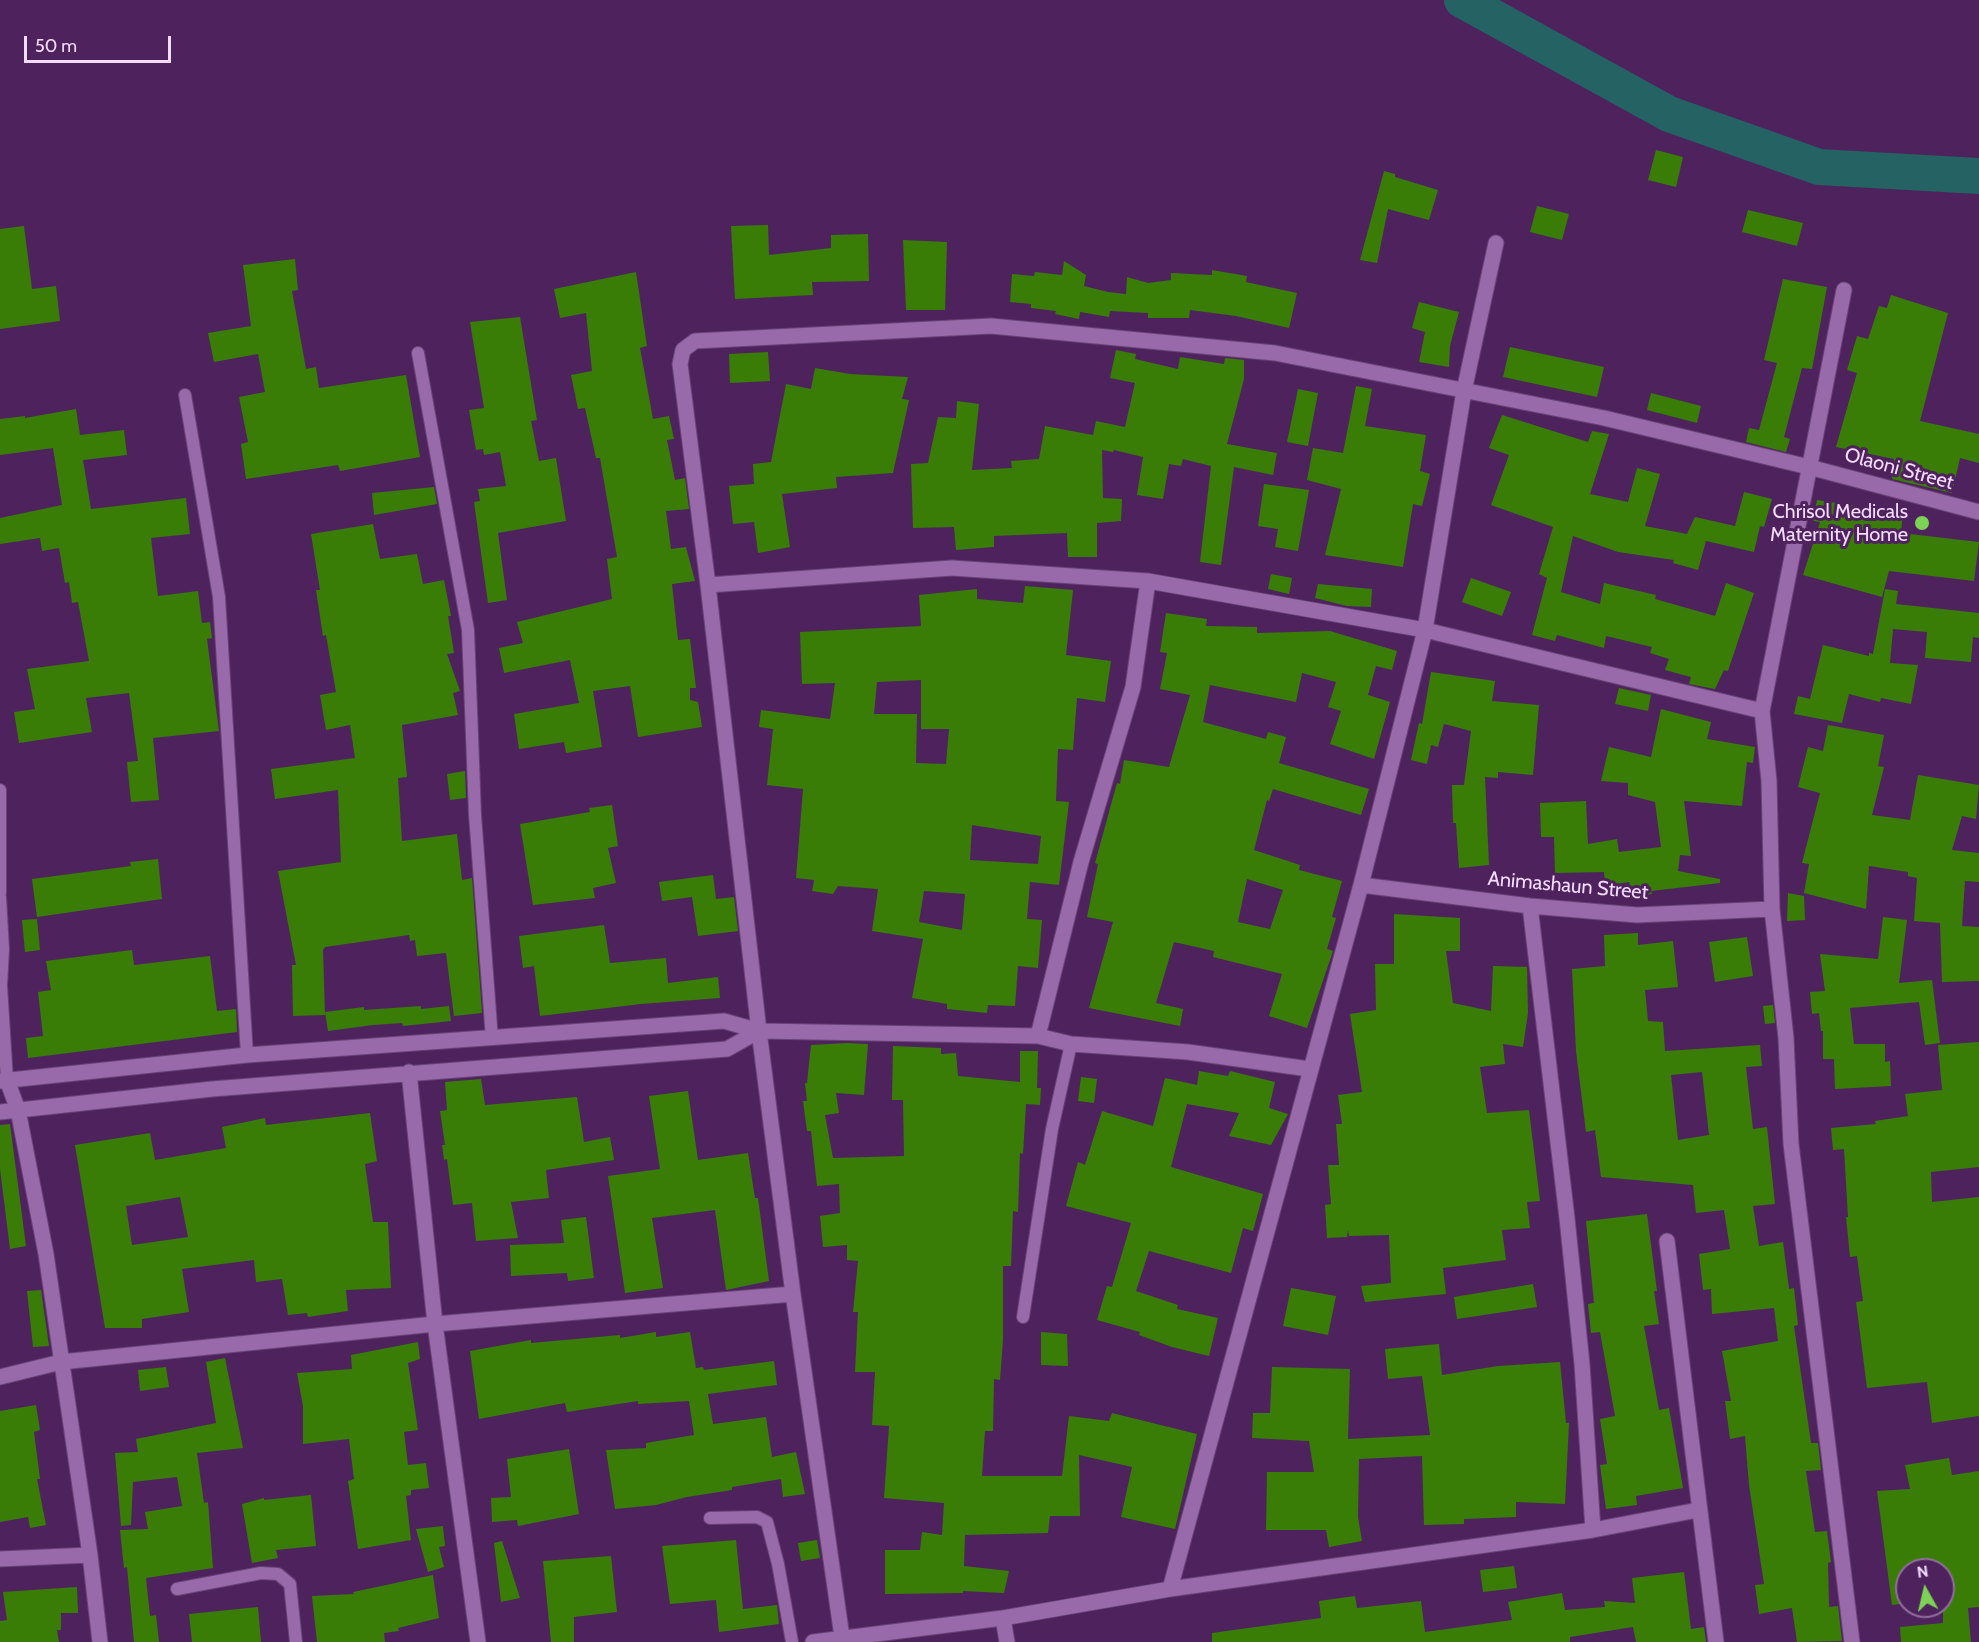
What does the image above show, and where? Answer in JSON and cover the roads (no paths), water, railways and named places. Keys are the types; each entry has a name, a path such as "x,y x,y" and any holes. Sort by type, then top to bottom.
{"street":[{"path":"1170,1589 1360,885 1425,630 1464,391 1496,243"},
{"path":"1844,290 1762,711 1768,781 1772,909 1786,1038 1791,1144 1852,1642"},
{"name":"Olaoni Street","path":"842,1637 793,1294 759,1031 708,585 680,364 683,350 694,341 991,326 1275,353 1604,418 1809,467 1979,512"},
{"path":"708,585 952,568 1148,581 1425,630 1762,711"},
{"path":"1038,1036 1081,862 1133,687 1148,581"},
{"name":"Animashaun Street","path":"1360,885 1530,906 1637,915 1772,909"},
{"path":"1530,906 1582,1364 1593,1530"},
{"path":"100,1642 90,1555 46,1254 18,1110 4,1081 247,1055 724,1021 759,1031 1038,1036 1071,1044 1188,1052 1309,1069"},
{"path":"0,1112 212,1089 727,1049 759,1031"},
{"path":"409,1072 435,1324 478,1642"},
{"path":"1668,1240 1698,1510 1716,1642"},
{"path":"0,1377 61,1362 435,1324 793,1294"},
{"path":"813,1642 1003,1618 1170,1589 1593,1530 1698,1510"},
{"path":"0,1560 90,1555"},
{"path":"1003,1618 1007,1642"}],"lane":[{"path":"418,353 468,630 475,815 492,1039"},
{"path":"185,394 219,597 247,1055"},
{"path":"0,790 4,1081"},
{"path":"1023,1317 1052,1129 1071,1044"},
{"path":"710,1518 757,1517 766,1522 778,1564 792,1642"},
{"path":"177,1589 261,1573 278,1574 290,1584 296,1642"}],"waterway":[{"path":"1462,0 1669,114 1819,167 1979,176"}],"place":[{"name":"Chrisol Medicals Maternity Home","path":"1922,523"}]}
